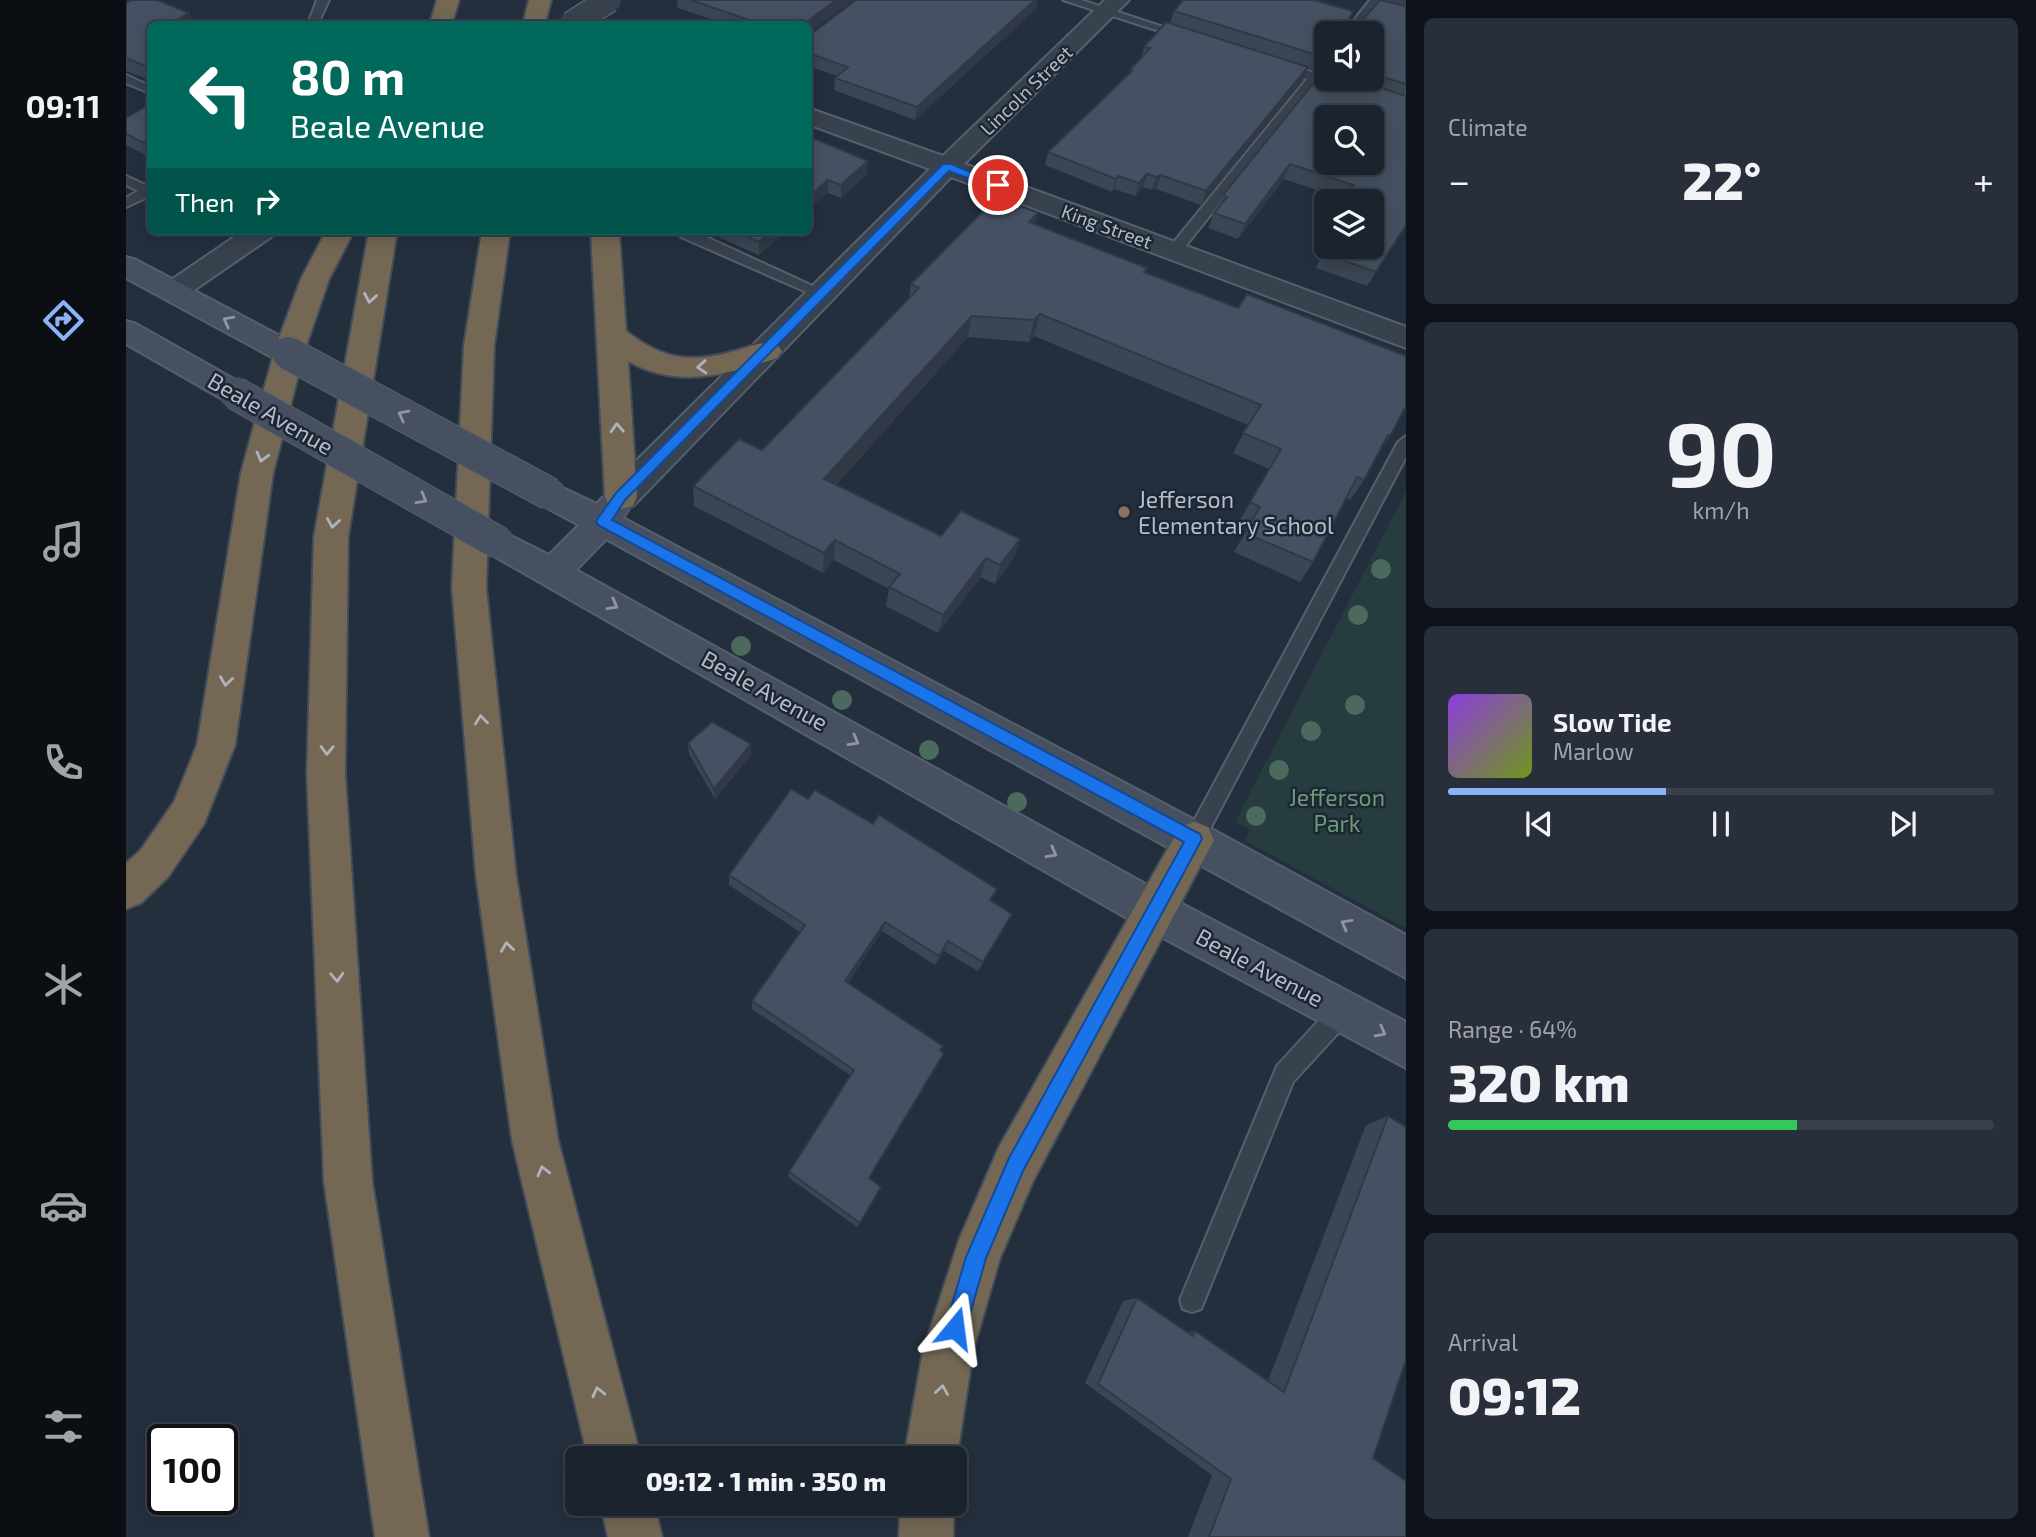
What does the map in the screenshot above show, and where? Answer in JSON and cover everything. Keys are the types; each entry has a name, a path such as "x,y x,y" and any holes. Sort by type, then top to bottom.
{"highway":[{"path":"442,21 448,0"},
{"path":"535,21 540,0"},
{"path":"589,0 590,21"},
{"path":"126,890 155,864 190,812 216,745 257,472 290,349 315,279 338,235"},
{"path":"382,235 331,537 326,774 348,1181 402,1537"},
{"path":"495,235 479,346 468,587 496,875 535,1140 612,1446"},
{"path":"605,235 612,335 612,509"},
{"path":"612,335 625,347 661,367 698,369 729,364 767,351"},
{"path":"933,1446 948,1351 976,1257 1016,1164 1194,839"},
{"path":"630,1516 635,1537"},
{"path":"926,1537 927,1516"}],"main road":[{"path":"126,265 550,494 612,509 1406,958"},
{"path":"126,323 174,291"},
{"name":"Beale Avenue","path":"126,331 1154,911 1406,1046"},
{"name":"Lincoln Street","path":"554,571 612,509"}],"street":[{"path":"576,21 608,0"},
{"path":"1398,0 1406,2"},
{"name":"Lincoln Street","path":"612,509 947,167 1112,6"},
{"name":"King Street","path":"812,116 1406,338"},
{"path":"174,291 255,235"}],"lane":[{"path":"314,21 323,0"},
{"path":"1069,0 1112,6 1198,40"},
{"path":"1359,21 1376,0"},
{"path":"1263,61 1314,77"},
{"path":"1174,251 1314,78"},
{"path":"126,79 147,89"},
{"path":"126,180 147,191"},
{"path":"126,203 147,193"},
{"path":"688,235 823,294"},
{"path":"1194,839 1406,442"},
{"path":"1192,1300 1285,1074 1342,1012"}],"green space":[{"name":"Jefferson Park","path":"1406,491 1406,928 1245,841 1250,830 1235,822"}],"building":[{"path":"132,0 157,0 189,13 175,21 147,21 147,67 126,58 126,3"},
{"path":"691,0 836,0 808,21 751,21"},
{"path":"856,0 1035,0 917,107 835,78 848,67 812,54 812,33"},
{"path":"1183,0 1313,0 1353,11 1349,20 1362,21 1314,21 1314,54 1174,11"},
{"path":"1380,0 1406,5 1406,84 1384,78 1384,21 1362,21"},
{"path":"1166,22 1308,67 1206,191 1161,175 1156,177 1147,174 1139,183 1118,176 1116,179 1048,152 1132,71 1130,70 1150,48 1144,47"},
{"path":"1314,82 1314,91 1384,89 1406,96 1406,225 1376,272 1340,259 1384,259 1384,189 1350,189 1353,185 1323,175 1384,175 1384,105 1314,105 1314,172 1290,164 1245,224 1214,213 1227,197 1223,195"},
{"path":"147,106 147,144 126,134 126,118"},
{"path":"812,138 868,161 841,185 828,180 812,194"},
{"path":"997,197 1038,213 1029,222 1147,268 1144,272 1238,308 1247,294 1406,356 1406,406 1364,480 1357,477 1313,562 1245,533 1260,507 1250,502 1281,449 1243,433 1261,405 1040,314 1034,320 972,316 824,479 941,536 961,511 1020,539 1000,565 986,558 943,615 889,587 900,574 835,540 824,553 693,486 739,439 762,450 919,288 911,284"},
{"path":"742,235 767,235 759,242"},
{"path":"712,722 751,744 714,789 688,743"},
{"path":"791,789 808,799 815,790 873,824 879,815 997,889 990,900 1012,914 983,962 948,941 939,956 885,922 845,981 943,1046 940,1050 944,1053 869,1178 881,1187 860,1223 789,1172 854,1070 752,1001 805,925 729,875"},
{"path":"1388,1116 1406,1127 1406,1360 1373,1458 1406,1481 1406,1537 1209,1537 1231,1479 1098,1384 1137,1298 1193,1336 1195,1331 1284,1392"}],"place":[{"name":"Jefferson Elementary School","path":"1124,512"}],"route":[{"path":"955,1328 976,1257 1016,1164 1194,839 603,521 621,497 947,167 998,185"}]}
